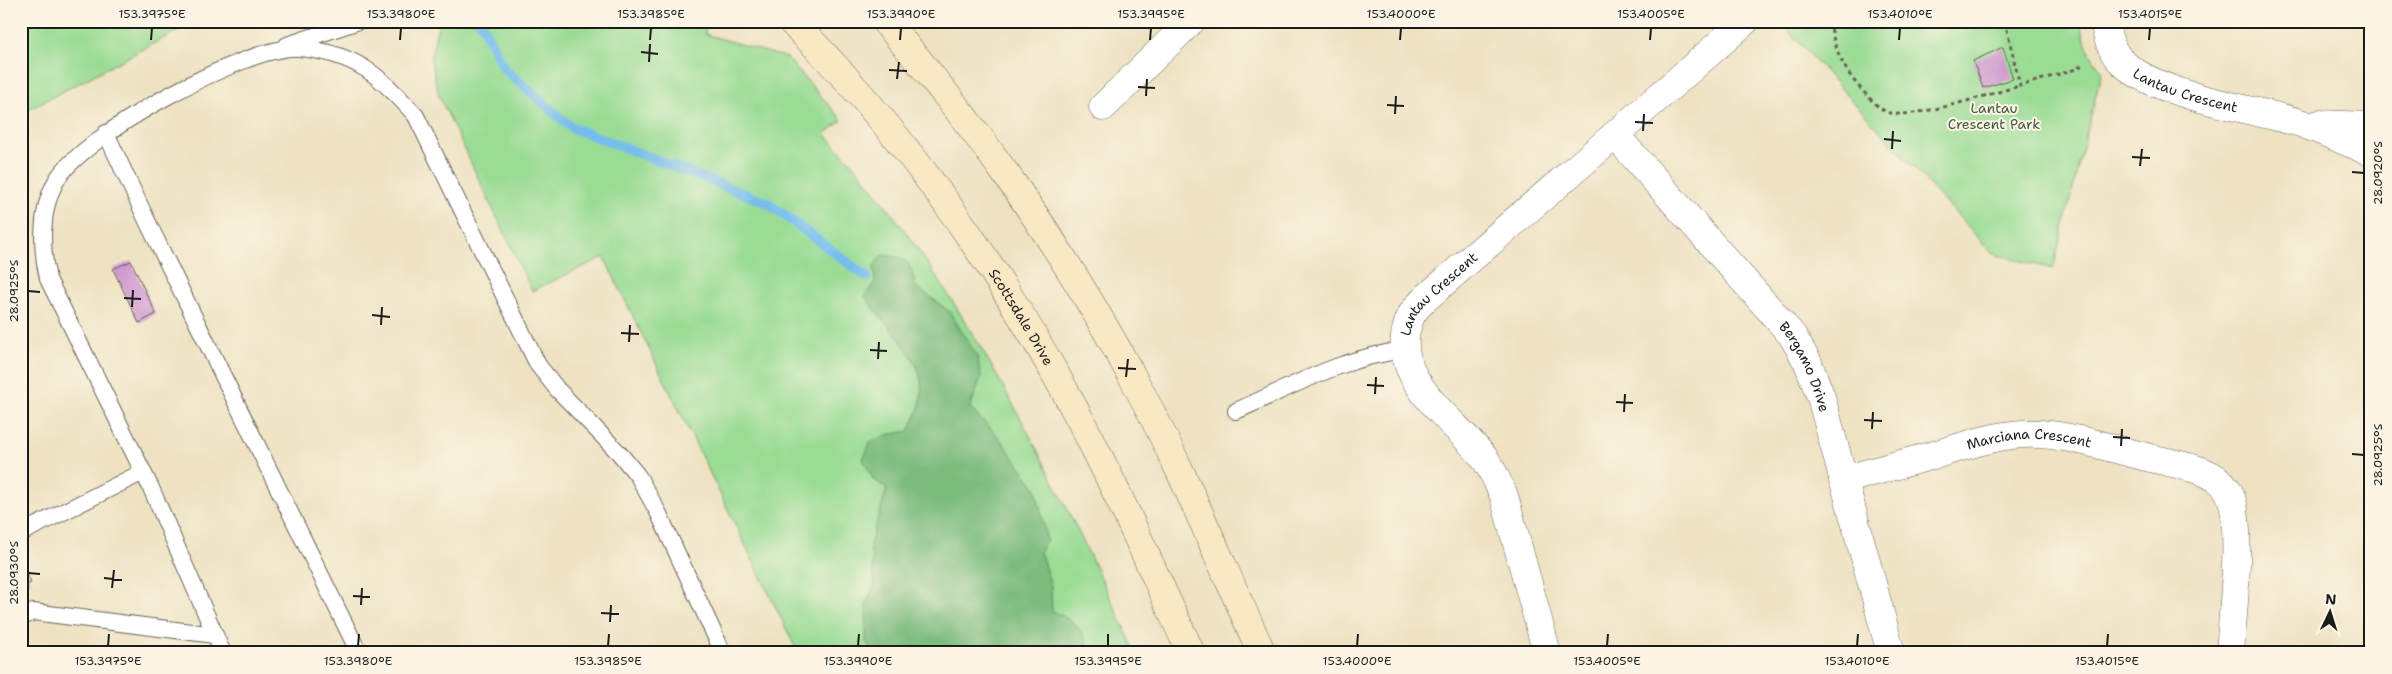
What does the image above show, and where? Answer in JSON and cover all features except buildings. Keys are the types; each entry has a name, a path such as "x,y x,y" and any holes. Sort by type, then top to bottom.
{"main road":[{"name":"Scottsdale Drive","path":"791,21 872,106 929,176 978,246 1057,378 1094,447 1191,653"},
{"path":"885,21 928,71 988,148 1044,225 1093,306 1135,381 1262,653"}],"street":[{"path":"1103,107 1191,21"},
{"name":"Lantau Crescent","path":"1547,653 1504,496 1495,476 1485,459 1422,390 1409,371 1406,350 1412,315 1426,298 1555,186 1616,136 1745,21"},
{"name":"Lantau Crescent","path":"2107,32 2121,62 2141,76 2160,85 2298,123 2371,152"},
{"name":"Lantau Crescent","path":"2298,123 2371,126"},
{"name":"Bergamo Drive","path":"1616,136 1792,335 1808,363 1821,398 1891,653"},
{"name":"Marciana Crescent","path":"1843,480 1994,438 2023,434 2052,436 2084,442 2210,475 2226,488 2235,506 2237,527 2230,653"}],"lane":[{"path":"223,653 143,472 48,279 42,255 47,209 55,182 79,154 106,133 181,90 251,57 359,21"},
{"path":"278,48 319,51 365,66 391,87 416,116 538,365 557,389 620,454 638,476 658,512 723,653"},
{"path":"106,133 149,225 359,653"},
{"path":"1236,411 1347,362 1384,352 1406,350"},
{"path":"21,533 143,472"},
{"path":"21,618 33,612 215,635"}],"path":[{"path":"1830,21 1836,52 1851,77 1875,104 1888,113 1912,114 2020,86 2076,69 2092,59 2107,32"},
{"path":"2005,21 2020,86"}],"green space":[{"path":"21,21 196,21 26,111 21,125"},
{"path":"439,21 682,21 706,28 705,34 787,58 842,120 825,134 865,178 910,239 948,294 983,352 1048,471 1136,653 798,653 604,257 532,291 439,96 430,56"},
{"name":"Lantau Crescent Park","path":"1784,21 2081,21 2088,48 2102,71 2053,269 1993,254 1793,36 1783,23"},
{"path":"882,255 897,257 906,262 912,271 915,286 949,311 977,356 981,377 970,408 999,437 1036,489 1047,540 1040,551 1051,586 1052,611 1077,626 1084,638 1089,653 932,653 912,651 875,653 866,642 866,603 875,585 870,544 887,489 873,479 863,459 871,442 886,435 909,431 918,411 921,398 921,383 911,355 865,296 875,282 874,266"},
{"path":"21,345 30,382 21,388"}],"waterway":[{"path":"480,21 504,69 571,127 768,203 867,277"}]}
